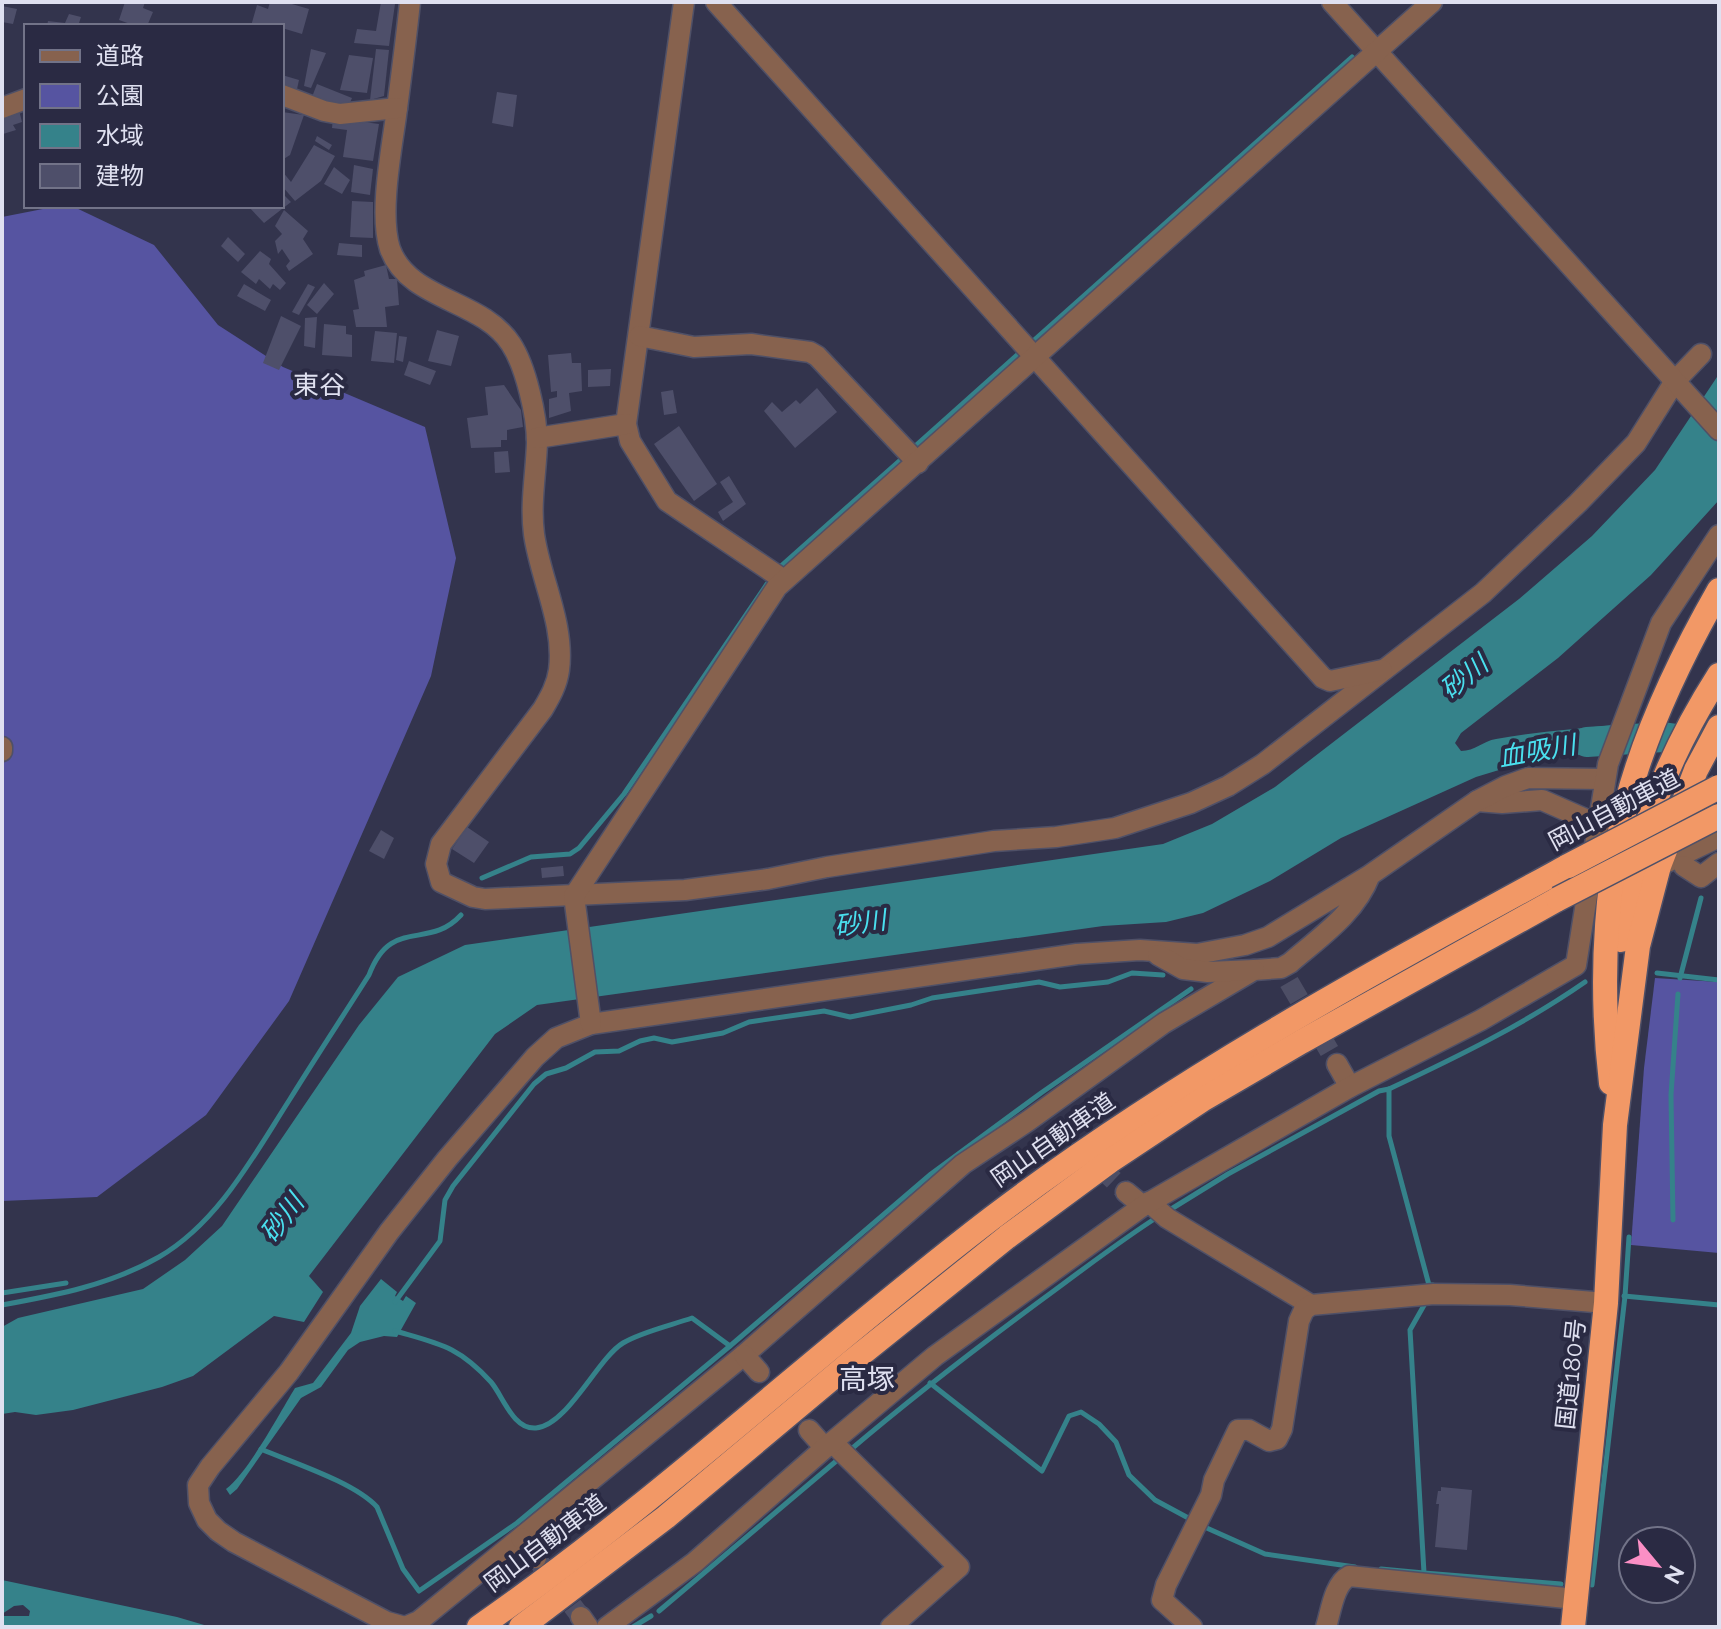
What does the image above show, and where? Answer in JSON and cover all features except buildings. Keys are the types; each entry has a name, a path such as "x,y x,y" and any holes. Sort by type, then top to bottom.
{"highway":[{"path":"1615,1125 1607,1047 1608,914 1616,853 1637,767 1661,708 1719,590"},
{"name":"国道180号","path":"1615,1125 1611,1052 1625,911 1642,838 1667,768 1694,714 1717,682"},
{"name":"国道180号","path":"1573,1627 1606,1303 1615,1125 1638,946 1659,866 1696,770 1719,727"},
{"name":"岡山自動車道","path":"479,1627 649,1500 833,1344 993,1218 1096,1142 1289,1020 1568,866 1719,787"},
{"name":"岡山自動車道","path":"521,1627 666,1517 995,1247 1110,1161 1202,1100 1289,1050 1558,899 1719,816"}],"street":[{"path":"410,2 388,177 386,233 390,248 407,277 479,315 511,342 523,369 537,438 532,518 534,537 555,618 559,670 554,689 543,709 441,844 436,864 441,882 473,897 575,902 768,879 994,841 1056,837 1115,828 1153,817 1228,786 1311,728 1483,593 1636,443 1701,354"},
{"path":"684,2 626,424 630,441 667,501 784,580"},
{"path":"716,2 1323,678 1330,681 1386,669"},
{"path":"1332,2 1719,430"},
{"path":"590,1018 575,902 784,580 911,456 1036,356 1432,2"},
{"path":"284,96 340,114 397,108"},
{"path":"2,108 24,100"},
{"path":"639,336 694,347 751,344 810,352 911,456"},
{"path":"537,438 626,424"},
{"path":"607,1627 837,1450 935,1356 1154,1209 1350,1087 1481,1020 1576,965 1606,772 1661,623 1719,535"},
{"path":"1254,970 1164,1023 1049,1118 963,1164 744,1355 419,1621 405,1627 387,1622 218,1531 207,1520 199,1503 198,1485 231,1438 289,1372 389,1232 447,1159 535,1057 556,1038 590,1018 1077,954 1152,951 1197,954 1245,945 1268,937 1370,875 1477,801 1506,786 1528,778 1606,772"},
{"path":"1477,801 1542,800 1592,822"},
{"path":"1659,866 1719,837"},
{"path":"1684,866 1701,877 1719,863"},
{"path":"1152,951 1183,969 1208,972 1254,970 1285,975 1290,963 1362,896 1370,875"},
{"path":"1337,1064 1350,1087"},
{"path":"1126,1192 1311,1305"},
{"path":"1192,1627 1162,1600 1166,1585 1211,1495 1238,1430 1249,1430 1269,1441 1277,1439 1282,1429 1299,1321 1304,1310 1311,1305 1428,1295 1510,1295 1606,1303"},
{"path":"744,1355 759,1372"},
{"path":"809,1430 837,1450 959,1567 891,1627"},
{"path":"521,1538 536,1558"},
{"path":"1326,1627 1339,1585 1349,1576 1576,1599"}],"green space":[{"path":"48,208 76,208 154,245 218,325 283,367 425,427 456,558 431,676 289,1001 206,1115 97,1197 2,1201 2,217"},
{"path":"1655,978 1719,982 1719,1253 1631,1245 1644,1068"}],"water":[{"name":"砂川","path":"1719,374 1719,500 1651,575 1558,658 1461,733 1455,743 1461,751 1466,751 1496,739 1614,725 1603,752 1532,760 1476,777 1341,838 1270,881 1203,913 1166,922 1103,926 537,1005 495,1034 309,1276 323,1292 304,1322 274,1316 193,1376 162,1387 73,1410 36,1415 2,1414 2,1327 18,1318 143,1289 185,1260 222,1226 359,1025 398,977 465,945 1163,844 1212,824 1275,787 1519,599 1592,536 1655,470"},
{"path":"381,1279 397,1292 395,1296 403,1301 406,1296 416,1303 397,1337 384,1336 360,1342 348,1350 321,1387 301,1398 230,1495 226,1489 253,1457 295,1388 313,1383 351,1333 360,1306"},
{"path":"2,1580 211,1627 2,1627 2,1616 29,1616 30,1611 23,1605 14,1606 2,1614"}],"waterway":[{"path":"1032,342 1352,57"},
{"path":"913,448 1017,355"},
{"path":"781,566 906,455"},
{"path":"482,878 531,857 570,854 579,848 624,794 767,584"},
{"name":"血吸川","path":"1587,742 1663,737 1719,745"},
{"path":"1680,978 1701,898"},
{"path":"2,1305 63,1293 122,1275 159,1257 180,1242 200,1225 234,1186 378,957 399,940 436,931 461,915"},
{"path":"395,1302 440,1241 445,1200 453,1186 534,1084 546,1074 566,1068 595,1052 619,1051 654,1038 672,1042 723,1033 749,1022 824,1011 850,1017 932,998 1039,982 1060,987 1108,982 1132,973 1163,975"},
{"path":"1657,973 1719,980"},
{"path":"1389,1089 1514,1026 1585,982"},
{"path":"395,1331 458,1353 491,1382 521,1424 536,1428 559,1416 613,1351 639,1335 692,1318 730,1346 931,1174 1191,989"},
{"path":"1673,1220 1671,1095 1678,994"},
{"path":"1168,1211 1228,1174 1379,1091 1389,1089 1389,1136 1429,1285 1433,1285"},
{"path":"849,1451 976,1349 1159,1216"},
{"path":"1592,1585 1629,1237"},
{"path":"2,1293 66,1283"},
{"path":"1624,1296 1719,1305"},
{"path":"1427,1300 1410,1330 1424,1573 1561,1584"},
{"path":"261,1449 339,1481 367,1498 377,1507 403,1569 419,1591 517,1523 730,1346"},
{"path":"930,1383 1042,1471 1069,1416 1081,1412 1099,1424 1116,1442 1129,1475 1155,1500 1192,1520"},
{"path":"659,1611 841,1457"},
{"path":"1200,1525 1265,1554 1355,1567"},
{"path":"1381,1569 1424,1573"},
{"path":"633,1627 651,1616"}],"tunnel":[{"path":"1289,982 1337,1064"},
{"path":"1056,1125 1126,1192"},
{"path":"536,1558 581,1617"}],"district":[{"name":"東谷","path":"319,385"},
{"name":"高塚","path":"867,1379"}]}
